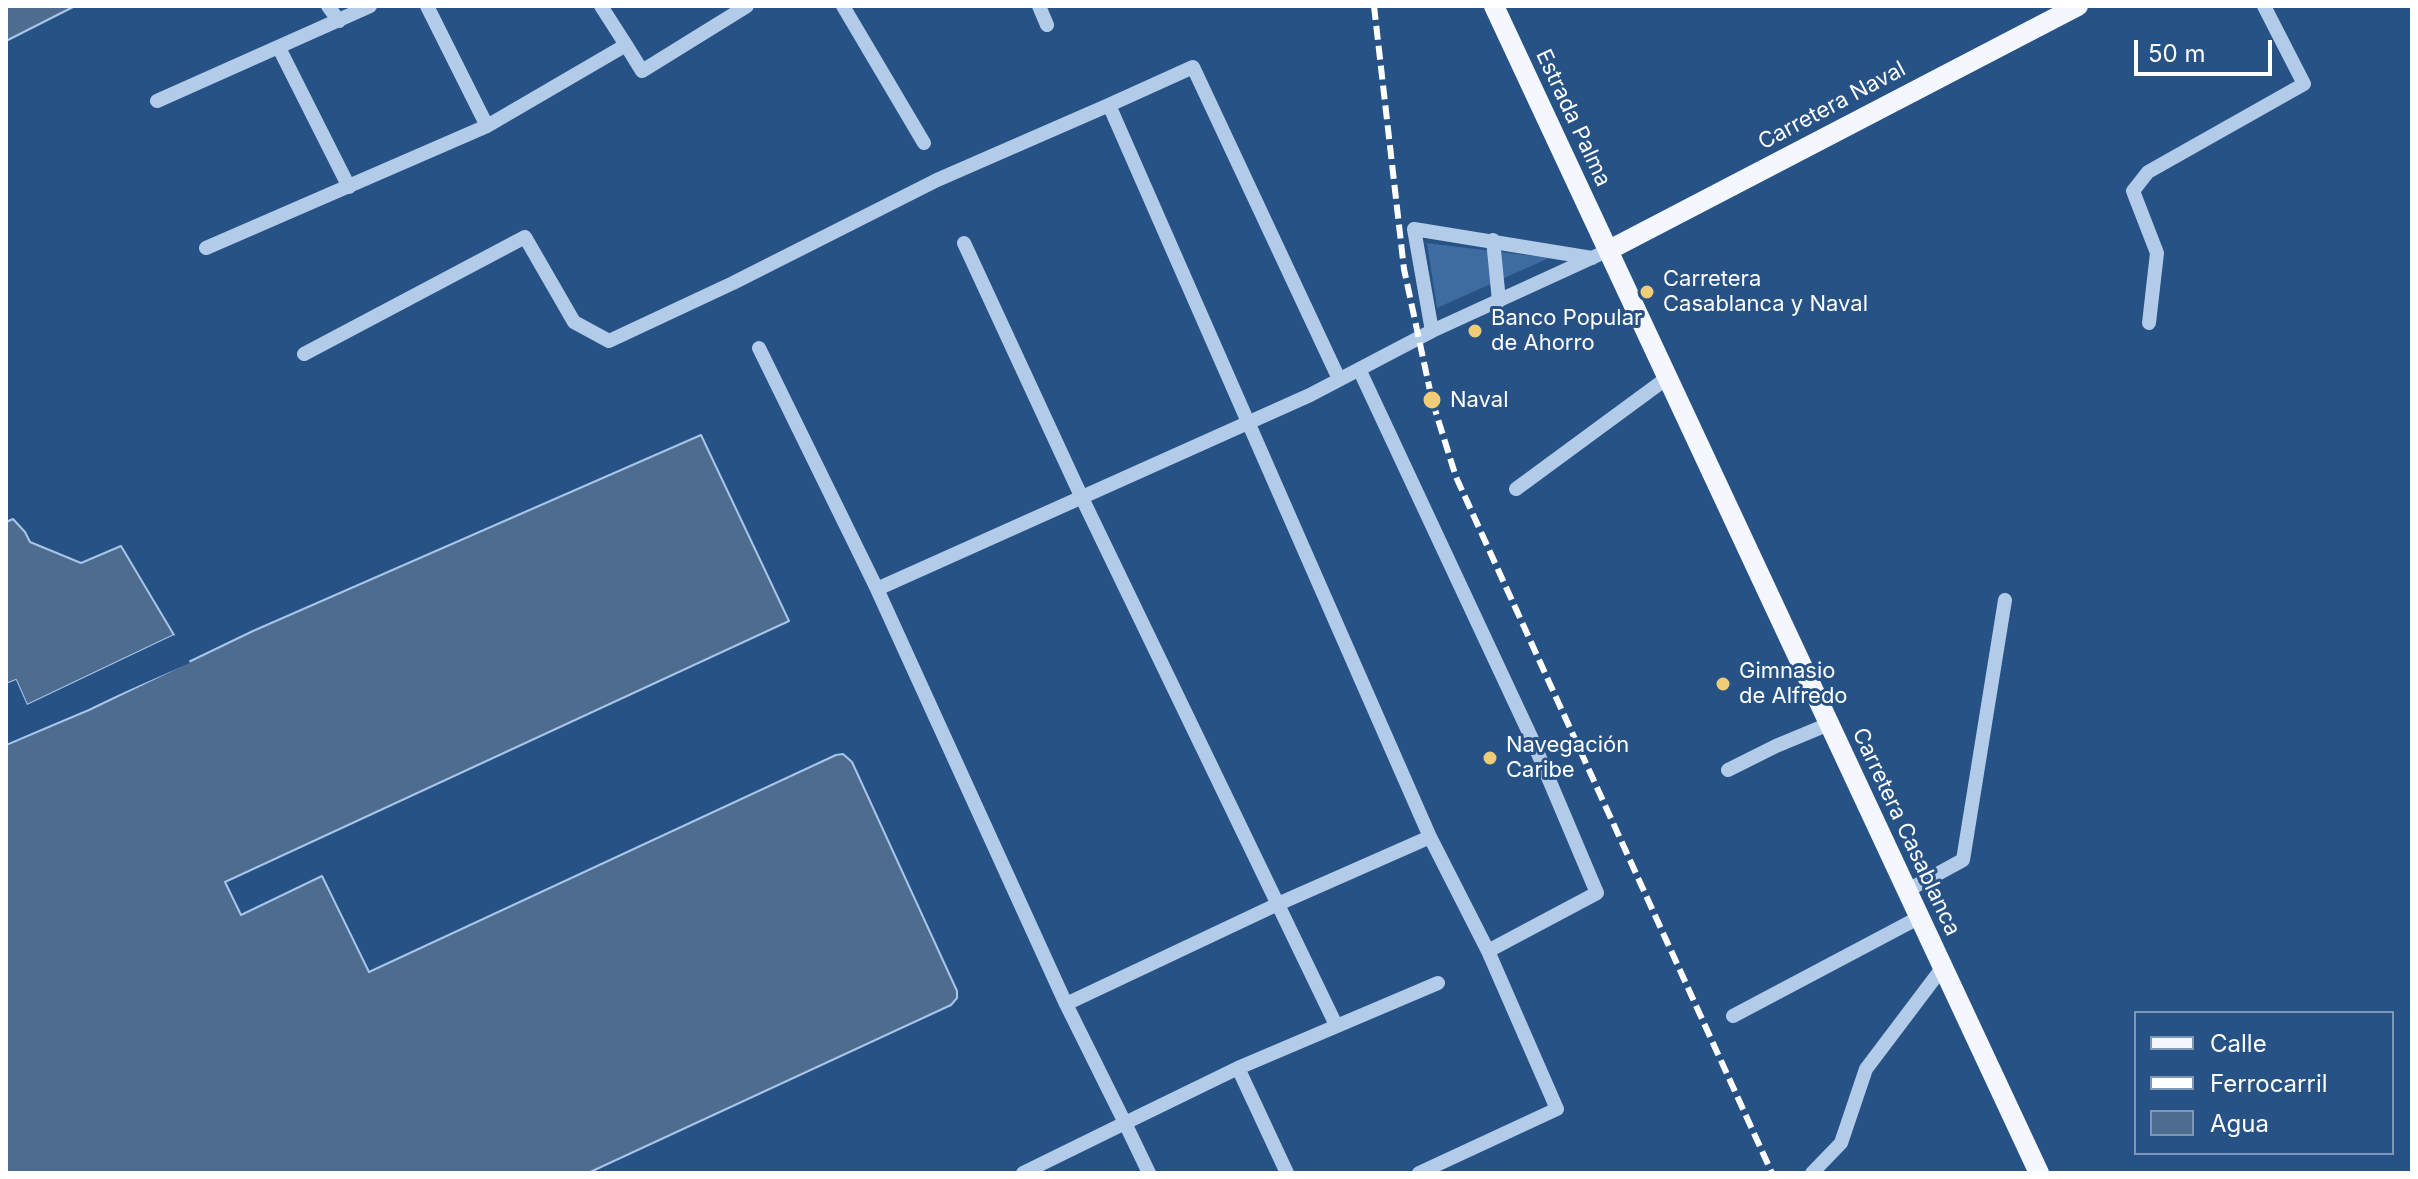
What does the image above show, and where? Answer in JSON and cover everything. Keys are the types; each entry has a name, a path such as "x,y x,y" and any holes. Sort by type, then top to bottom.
{"main road":[{"name":"Estrada Palma","path":"1494,6 1601,254"},
{"name":"Carretera Naval","path":"1601,254 2078,6"},
{"name":"Carretera Casablanca","path":"1601,254 1667,378 2039,1173"}],"street":[{"path":"328,6 339,21"},
{"path":"157,101 370,6"},
{"path":"427,6 487,126"},
{"path":"601,6 642,71 747,6"},
{"path":"843,6 924,143"},
{"path":"1039,6 1047,25"},
{"path":"2149,323 2157,253 2133,191 2148,172 2304,84 2264,6"},
{"path":"206,248 487,126 626,45"},
{"path":"279,48 349,187"},
{"path":"304,354 525,237 574,322 609,341 733,283 937,180 1193,67 1339,379"},
{"path":"1109,105 1430,837 1488,951 1557,1109 1419,1173"},
{"path":"1432,331 1414,229 1601,254"},
{"path":"1493,240 1499,301"},
{"path":"964,243 1082,498 1336,1025"},
{"path":"877,589 1310,395 1432,331 1601,254"},
{"path":"759,348 877,589 1066,1004 1149,1173"},
{"path":"1359,369 1531,737 1597,893 1488,951"},
{"path":"1516,489 1667,378"},
{"path":"1908,890 1963,860 2005,600"},
{"path":"1728,770 1829,724"},
{"path":"1066,1004 1278,904 1430,837"},
{"path":"1733,1016 1920,917"},
{"path":"1812,1173 1841,1143 1866,1069 1943,967"},
{"path":"1023,1173 1238,1068 1438,983"},
{"path":"1238,1068 1287,1173"},
{"path":"1053,1159 1059,1173"}],"shaded area":[{"path":"1427,243 1549,258 1437,308"}],"water":[{"path":"6,6 75,6 6,41"},
{"path":"701,435 789,621 225,882 241,915 322,876 369,972 843,754 852,762 957,991 957,998 951,1005 588,1173 6,1173 6,745 89,710 253,631"},
{"path":"13,519 30,542 81,563 121,546 174,635 27,705 16,680 6,684 6,522"}],"pier":[{"path":"174,635 176,639 28,709 23,707 14,685 6,688 6,684 16,680 27,705"},
{"path":"188,659 190,663 6,744 6,741"}],"railway":[{"path":"1374,6 1404,269 1432,400 1456,477 1772,1173"}],"place":[{"name":"Carretera Casablanca y Naval","path":"1647,292"},
{"name":"Banco Popular de Ahorro","path":"1475,331"},
{"name":"Naval","path":"1432,400"},
{"name":"Gimnasio de Alfredo","path":"1723,684"},
{"name":"Navegación Caribe","path":"1490,758"}]}
